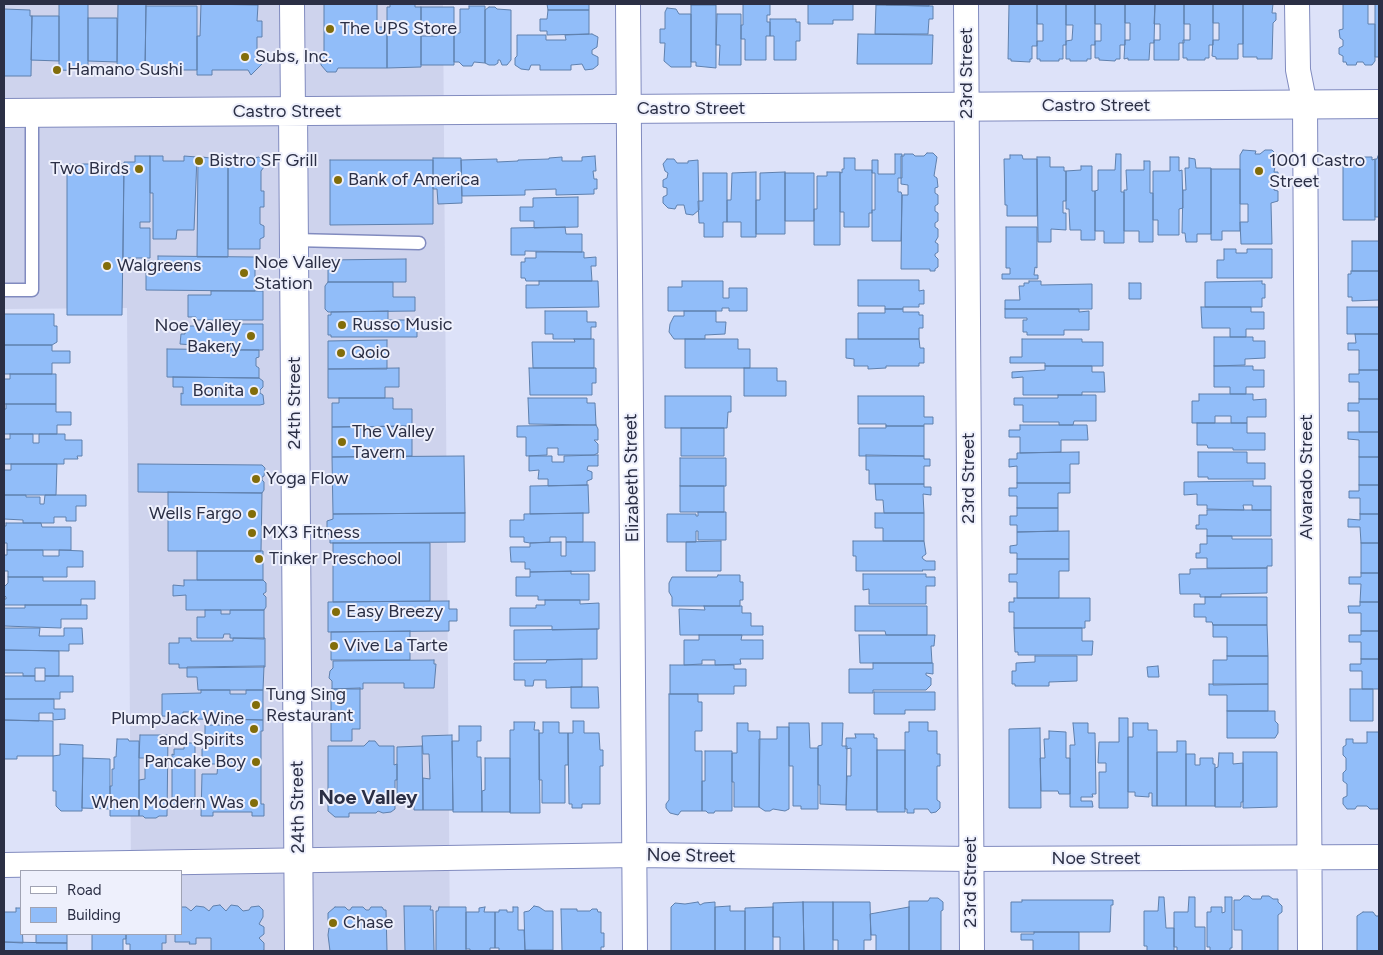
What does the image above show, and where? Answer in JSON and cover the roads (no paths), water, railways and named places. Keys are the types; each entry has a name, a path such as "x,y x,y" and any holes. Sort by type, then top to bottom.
{"street":[{"name":"24th Street","path":"292,4 299,951"},
{"name":"Elizabeth Street","path":"628,4 635,951"},
{"name":"23rd Street","path":"966,4 972,951"},
{"name":"Alvarado Street","path":"1297,4 1298,70 1305,105 1310,951"},
{"name":"Castro Street","path":"4,113 1379,104"},
{"name":"Noe Street","path":"4,865 635,855 971,859 1379,857"}],"lane":[{"path":"4,290 32,290 32,113"},
{"path":"294,240 420,244"}],"place":[{"name":"The UPS Store","path":"330,29"},
{"name":"Subs, Inc.","path":"245,57"},
{"name":"Hamano Sushi","path":"57,70"},
{"name":"Bistro SF Grill","path":"199,161"},
{"name":"Two Birds","path":"139,169"},
{"name":"1001 Castro Street","path":"1259,171"},
{"name":"Bank of America","path":"338,180"},
{"name":"Walgreens","path":"107,266"},
{"name":"Noe Valley Station","path":"244,273"},
{"name":"Russo Music","path":"342,325"},
{"name":"Noe Valley Bakery","path":"251,336"},
{"name":"Qoio","path":"341,353"},
{"name":"Bonita","path":"254,391"},
{"name":"The Valley Tavern","path":"342,442"},
{"name":"Yoga Flow","path":"256,479"},
{"name":"Wells Fargo","path":"252,514"},
{"name":"MX3 Fitness","path":"252,533"},
{"name":"Tinker Preschool","path":"259,559"},
{"name":"Easy Breezy","path":"336,612"},
{"name":"Vive La Tarte","path":"334,646"},
{"name":"Tung Sing Restaurant","path":"256,705"},
{"name":"PlumpJack Wine and Spirits","path":"254,729"},
{"name":"Pancake Boy","path":"256,762"},
{"name":"When Modern Was","path":"254,803"},
{"name":"Chase","path":"333,923"}],"district":[{"name":"Noe Valley","path":"368,798"}]}
